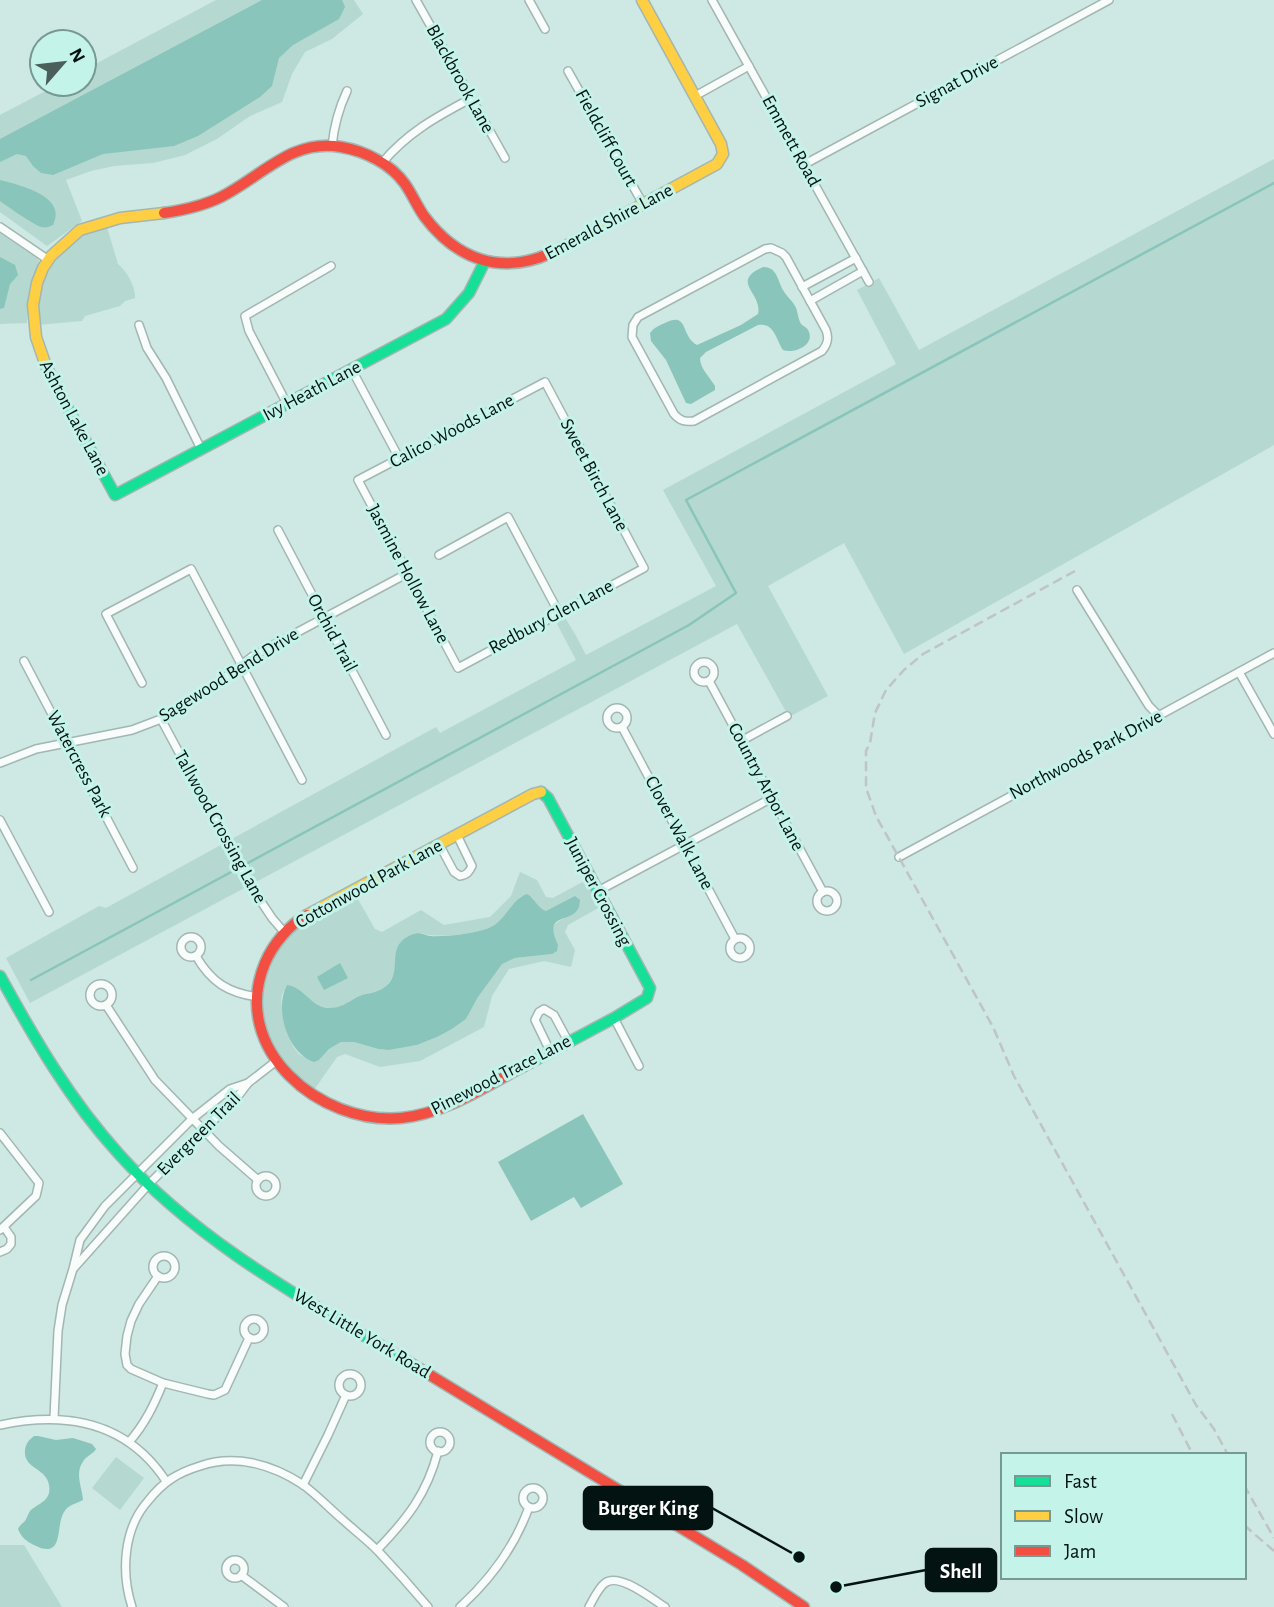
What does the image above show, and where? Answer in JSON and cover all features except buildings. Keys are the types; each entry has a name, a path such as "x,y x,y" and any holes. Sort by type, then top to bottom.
{"street":[{"name":"Blackbrook Lane","path":"416,0 505,158"},
{"path":"529,0 545,29"},
{"path":"642,0 695,96 749,66"},
{"name":"Emmett Road","path":"712,0 869,282"},
{"name":"Signat Drive","path":"805,164 1109,0"},
{"name":"Fieldcliff Court","path":"569,71 643,204"},
{"path":"332,146 338,111 347,91"},
{"name":"Emerald Shire Lane","path":"485,261 511,264 550,254 717,164 723,154 721,144 695,96"},
{"path":"382,163 394,148 413,132 470,99"},
{"path":"0,227 47,259 81,230 124,217 166,213 206,204 243,184 290,153 332,146 365,154 382,163 408,188 440,237 456,250 485,261"},
{"path":"765,249 777,250 786,257 810,301 828,336 822,351 694,421 678,419 674,414 632,337 633,324 638,317 765,249"},
{"path":"802,287 856,258"},
{"name":"Ashton Lake Lane","path":"47,259 37,282 32,306 33,332 42,362 115,495"},
{"name":"Ivy Heath Lane","path":"115,495 446,319 465,301 478,280 485,261"},
{"path":"287,404 249,331 245,316 331,266"},
{"path":"810,301 863,271"},
{"path":"827,273 835,287"},
{"path":"139,325 147,348 166,378 201,449"},
{"path":"352,369 398,458"},
{"name":"Calico Woods Lane","path":"358,480 545,382"},
{"name":"Sweet Birch Lane","path":"545,382 644,568"},
{"name":"Jasmine Hollow Lane","path":"358,480 458,668"},
{"path":"439,555 508,517 559,613"},
{"name":"Orchid Trail","path":"278,530 386,735"},
{"name":"Redbury Glen Lane","path":"458,668 644,568"},
{"path":"142,683 106,614 191,569 302,780"},
{"name":"Sagewood Bend Drive","path":"0,763 36,749 132,730 161,719 210,689 253,656 408,573"},
{"path":"1077,590 1149,706 1158,716"},
{"name":"Northwoods Park Drive","path":"899,858 1274,653"},
{"name":"Watercress Park","path":"24,660 133,868"},
{"path":"1239,672 1274,734"},
{"name":"Country Arbor Lane","path":"709,681 823,892"},
{"path":"741,741 787,716"},
{"name":"Tallwood Crossing Lane","path":"161,719 250,885 284,932"},
{"name":"Clover Walk Lane","path":"622,727 735,939"},
{"name":"Cottonwood Park Lane","path":"275,1062 260,1027 258,982 264,963 284,932 302,918 541,792"},
{"name":"Juniper Crossing","path":"541,792 548,798 650,988 649,994"},
{"path":"598,891 772,798"},
{"path":"0,820 48,912"},
{"path":"439,844 454,872 460,876 465,875 470,872 472,866 457,835"},
{"path":"196,956 212,979 222,986 258,998"},
{"name":"West Little York Road","path":"0,976 39,1046 103,1136 138,1174 187,1219 255,1269 743,1565 804,1607"},
{"name":"Pinewood Trace Lane","path":"275,1062 322,1103 355,1115 390,1119 428,1114 614,1018 647,999 649,994"},
{"path":"106,1005 155,1080 219,1146 258,1181"},
{"path":"550,1051 534,1020 544,1009 554,1015 568,1041"},
{"path":"614,1018 639,1066"},
{"name":"Evergreen Trail","path":"73,1269 149,1184 235,1100 248,1083 275,1062"},
{"name":"Evergreen Trail","path":"54,1418 60,1318 80,1240 105,1206 192,1119 230,1088 248,1083"},
{"path":"0,1133 38,1183 36,1196 2,1228 11,1237 11,1244 0,1252"},
{"path":"105,1206 119,1217"},
{"path":"158,1276 131,1321 125,1354 131,1369 163,1383 214,1395 225,1390 248,1338"},
{"path":"129,1442 141,1429 152,1410 163,1383"},
{"path":"303,1485 346,1395"},
{"path":"0,1424 54,1418 89,1423 129,1442 158,1469 166,1481"},
{"path":"377,1550 415,1506 433,1471 438,1451"},
{"path":"132,1607 125,1574 126,1555 129,1538 143,1506 166,1481 186,1470 227,1460 248,1461 268,1467 303,1485 377,1550 428,1607"},
{"path":"460,1607 480,1587 512,1545 522,1528 529,1507"},
{"path":"241,1575 284,1607"},
{"path":"589,1607 604,1583 613,1580 624,1582 665,1607"}],"shaded area":[{"path":"216,0 354,0 363,14 332,39 305,52 292,74 282,102 250,116 217,139 185,155 153,163 114,166 66,180 82,221 47,246 0,212 0,115 32,98 98,98 98,63"},
{"path":"262,0 342,0 345,7 339,19 293,45 279,58 272,86 260,97 198,136 174,146 103,154 53,175 41,173 26,156 17,154 0,162 0,139 77,98 98,98 98,87"},
{"path":"1274,159 1274,445 904,654 844,543 768,586 828,696 789,717 737,624 30,1003 6,958 99,906 106,908 436,727 440,733 576,660 556,622 564,616 586,655 716,586 663,490 896,364 857,290 879,278 919,350"},
{"path":"0,180 29,189 48,199 54,206 56,215 53,225 38,226 0,201"},
{"path":"106,224 118,264 130,280 135,298 120,306 85,316 82,321 37,325 41,291 54,262 76,240"},
{"path":"0,233 40,263 28,303 27,323 0,324"},
{"path":"0,257 15,265 18,275 10,284 4,308 0,309"},
{"path":"763,267 776,274 784,292 796,308 801,324 808,330 809,341 798,349 783,350 768,326 758,325 706,352 700,358 715,390 691,404 686,403 666,360 651,341 650,333 660,325 678,320 697,345 741,325 758,314 756,300 748,283 753,272"},
{"path":"520,872 537,880 546,897 553,898 588,879 602,906 568,925 565,932 575,950 571,967 544,961 509,969 492,996 484,1027 420,1061 380,1067 345,1054 337,1057 314,1090 284,1061 271,1040 266,1023 264,987 276,954 299,926 319,912 355,894 375,929 382,932 421,910 444,925 490,917 511,896","holes":["521,896 532,897 540,909 546,911 580,900 574,913 553,926 552,954 515,958 501,964 466,1019 452,1029 417,1045 389,1050 354,1042 341,1042 329,1049 319,1060 297,1052 286,1028 282,1009 282,995 287,985 297,988 319,1005 340,1007 359,996 382,990 394,974 397,947 421,933 449,935 484,930 499,923"]},
{"path":"527,894 546,911 575,896 580,900 574,914 557,921 554,926 557,951 552,954 515,958 502,964 466,1019 452,1029 417,1045 389,1050 354,1042 341,1042 314,1062 305,1057 290,1040 282,1005 287,985 298,989 322,1007 340,1006 360,996 379,991 388,984 394,972 398,947 412,934 457,935 491,927 516,901"},
{"path":"340,963 348,978 324,990 317,977"},
{"path":"583,1114 623,1184 581,1208 574,1197 531,1221 498,1162"},
{"path":"34,1436 56,1440 73,1438 92,1444 96,1449 84,1460 79,1470 83,1500 64,1512 57,1540 50,1549 29,1542 22,1537 18,1529 30,1511 46,1498 49,1490 47,1479 25,1456 26,1445"},
{"path":"116,1457 144,1478 120,1510 92,1488"},
{"path":"0,1545 24,1545 62,1607 0,1607"}],"waterway":[{"path":"31,980 689,625 736,593 686,500 1274,183"}],"railway":[{"path":"1075,571 923,654 904,670 886,690 875,713 866,751 866,788 876,816 993,1027 1014,1076 1196,1405 1214,1429 1227,1453"},
{"path":"1172,1414 1192,1453"},
{"path":"1246,1489 1274,1538"},
{"path":"1246,1527 1274,1551"}],"traffic: fast":[{"path":"66,405 115,495 446,319 469,293 485,261"},
{"path":"524,1066 647,998 650,988 548,798 541,792"},
{"path":"0,976 40,1045 84,1112 150,1186 185,1217 260,1272 420,1369"}],"traffic: slow":[{"path":"575,241 717,164 723,154 721,144 642,0"},
{"path":"66,405 46,366 36,337 33,305 43,268 51,256 80,230 120,218 164,213"},
{"path":"307,915 541,792"}],"traffic: jam":[{"path":"164,213 214,200 278,161 307,148 341,147 377,160 392,170 405,184 424,216 437,231 465,253 497,263 514,263 532,260 575,241"},
{"path":"307,915 288,930 272,949 265,963 257,995 260,1024 271,1052 289,1075 313,1095 341,1109 370,1117 401,1118 449,1105 524,1066"},
{"path":"420,1369 742,1565 804,1607"}],"place":[{"name":"Burger King","path":"799,1557"},
{"name":"Shell","path":"836,1587"}]}
